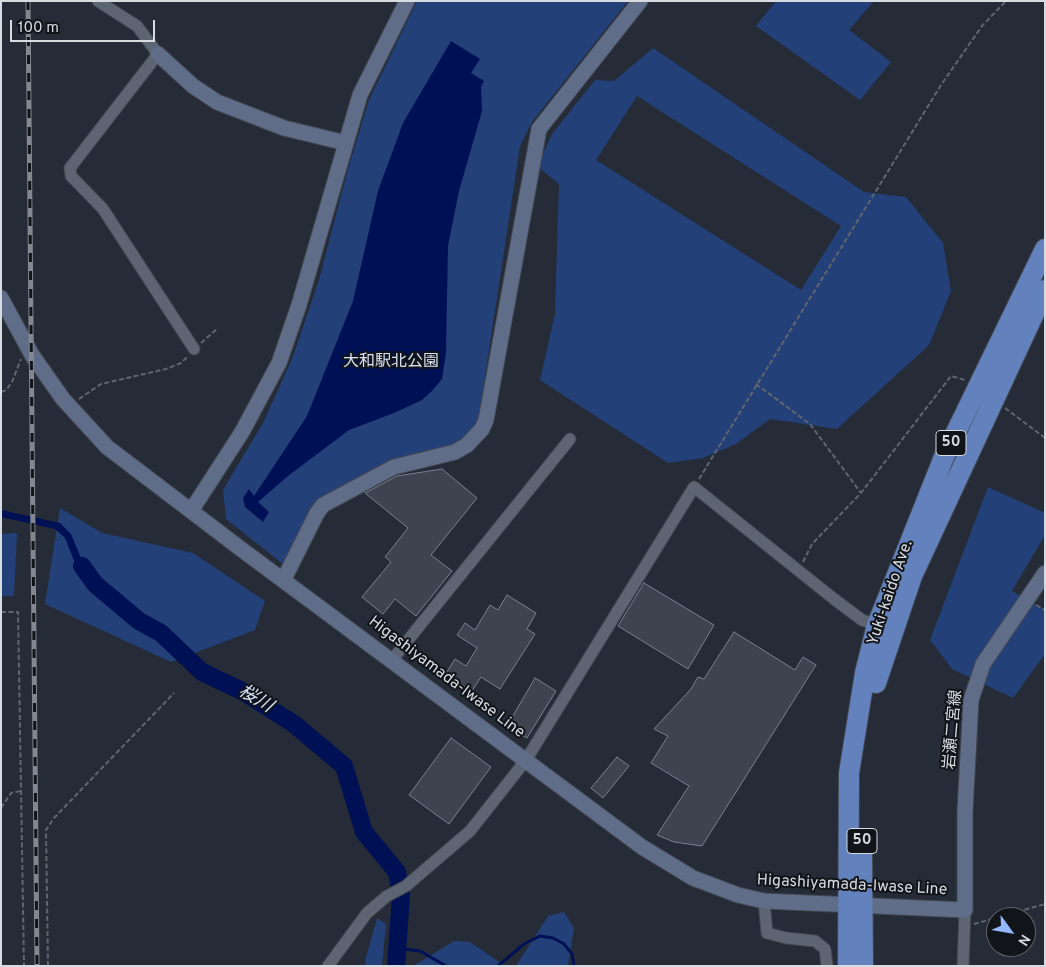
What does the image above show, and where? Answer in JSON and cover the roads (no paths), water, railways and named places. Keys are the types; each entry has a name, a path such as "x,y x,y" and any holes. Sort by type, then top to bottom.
{"highway":[{"name":"Yuki-kaido Ave.","path":"863,966 854,906 849,773 876,625 944,457 1045,249"},
{"name":"Yuki-kaido Ave.","path":"848,966 870,707 881,665 912,576 1045,290"}],"main road":[{"path":"191,511 242,432 279,362 299,305 360,95 406,1"},
{"path":"284,579 317,513 324,505 394,467 454,452 467,445 482,429 486,420 539,130 640,1"},
{"path":"158,54 193,86 217,102 284,128 346,143"},
{"name":"Higashiyamada-Iwase Line","path":"1,298 28,349 69,406 107,446 191,511 668,864 715,888 764,901 965,910"},
{"name":"岩瀬二宮線","path":"965,910 965,811 971,700 983,664 1045,573"}],"street":[{"path":"98,1 137,26 158,54 70,168 71,176 103,209 194,349"},
{"path":"392,660 570,439"},
{"path":"328,966 367,913 387,896 406,886 470,832 526,760 694,487 862,620 876,625"},
{"path":"764,901 767,932 786,938 815,941 826,949 827,966"},
{"path":"963,966 965,910"}],"waterway":[{"name":"桜川","path":"82,566 95,584 139,621 161,633 202,672 242,691 294,724 344,766 364,832 397,872 401,895 396,966"},
{"path":"498,966 524,944 540,936 553,938 564,944 572,954 574,966"},
{"path":"397,948 420,951 446,966"}],"railway":[{"path":"28,1 37,966"}],"park label":[{"name":"大和駅北公園","path":"391,363"}]}
